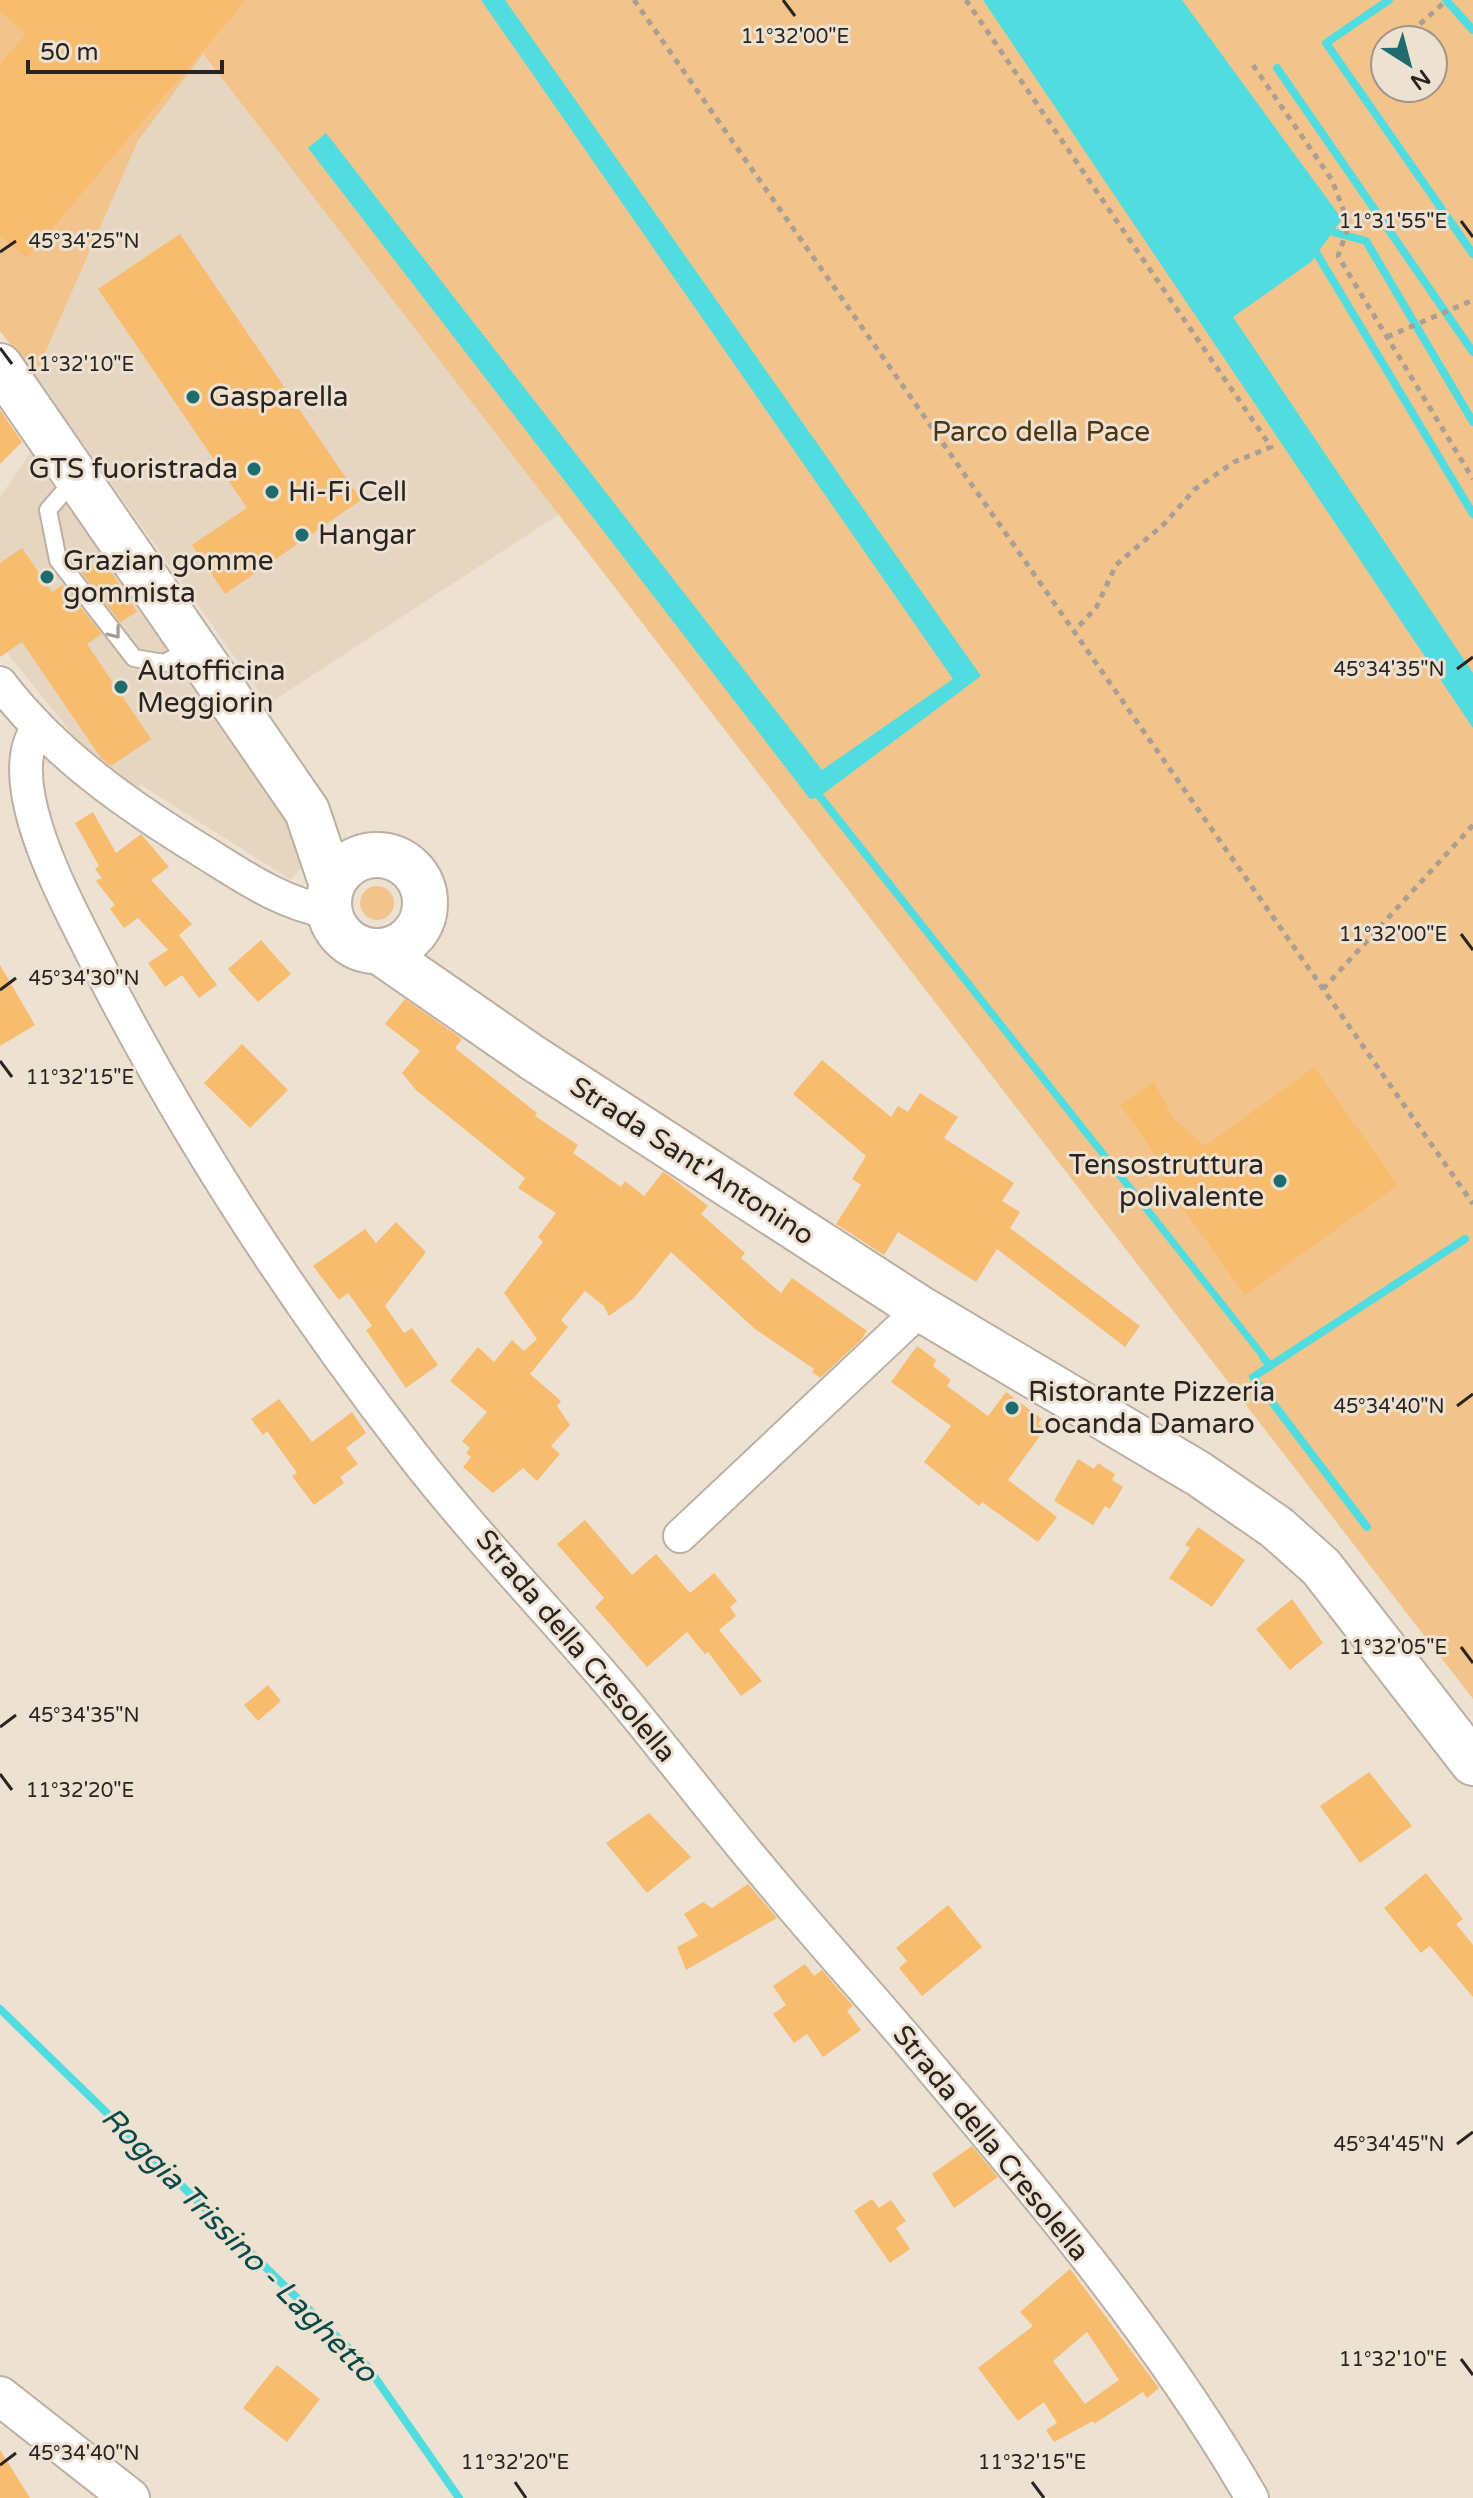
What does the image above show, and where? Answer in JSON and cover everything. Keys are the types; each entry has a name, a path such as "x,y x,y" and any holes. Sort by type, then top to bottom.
{"main road":[{"name":"Strada Sant'Antonino","path":"0,366 307,811 341,937 366,950 380,952 533,1058 921,1309 1199,1474 1276,1527 1321,1567 1472,1761"},
{"name":"Strada Sant'Antonino","path":"307,811 340,835 397,859 410,868 420,881 425,898 427,942 438,969 466,1010"},
{"path":"330,898 351,862 381,854"},
{"path":"380,952 408,940 424,914"}],"street":[{"path":"0,683 38,728 122,801 271,894 301,907 330,898"},
{"name":"Strada della Cresolella","path":"38,728 32,735 25,760 27,788 59,889 124,1017 186,1126 274,1265 411,1453 934,2070 1153,2343 1204,2414 1252,2498"},
{"path":"680,1536 921,1309"},
{"path":"5,2405 130,2498"}],"lane":[{"path":"79,477 66,485 48,510 58,560 134,658 164,663 195,647"}],"path":[{"path":"634,0 1076,629 1323,989 1335,1011 1473,1204"},
{"path":"966,0 1271,447 1234,462 1195,489 1164,524 1116,565 1096,608 1076,629"},
{"path":"1420,24 1447,0"},
{"path":"1253,65 1332,180 1348,228 1338,256 1473,479"},
{"path":"1387,337 1473,300"},
{"path":"1323,989 1473,825"}],"shaded area":[{"path":"202,54 561,513 268,704 35,376 138,141"},
{"path":"39,440 317,848 291,880 141,785 135,791 90,756 0,644 0,497"}],"green space":[{"name":"Parco della Pace","path":"0,0 1473,0 1473,1699 203,54 138,141 35,376 0,331"},
{"path":"377,886 389,891 394,903 389,915 377,920 365,915 360,903 365,891"}],"water":[{"path":"481,0 505,0 981,676 823,794 1266,1354 1261,1359 816,798 810,799 308,148 326,133 822,770 953,679"},
{"path":"983,0 1182,0 1342,219 1311,262 1233,317 1473,673 1473,728"}],"building":[{"path":"0,0 246,0 27,258 0,236 0,64 26,34 0,12"},
{"path":"180,234 361,500 225,594 192,545 247,508 98,289"},
{"path":"0,410 22,442 0,464"},
{"path":"22,548 52,592 63,585 102,634 87,644 151,739 111,766 101,758 22,642 0,657 0,563"},
{"path":"103,559 137,612 120,622 82,573"},
{"path":"93,812 116,853 141,834 169,867 151,880 192,924 179,935 217,985 199,998 182,975 165,987 148,963 168,950 138,918 124,928 110,909 115,905 96,881 102,878 95,869 99,866 75,823"},
{"path":"261,940 291,974 258,1002 228,969"},
{"path":"0,965 35,1025 0,1046"},
{"path":"405,999 462,1039 455,1048 537,1113 535,1116 578,1145 573,1153 621,1187 625,1181 644,1196 663,1172 671,1177 708,1206 701,1214 745,1253 741,1258 781,1293 792,1278 867,1331 861,1340 820,1378 812,1372 814,1369 755,1329 671,1252 634,1298 609,1316 604,1306 585,1291 561,1320 568,1327 530,1374 561,1401 557,1406 570,1425 551,1446 560,1454 537,1481 523,1468 493,1493 463,1467 471,1457 466,1453 470,1448 462,1441 487,1412 450,1381 478,1347 494,1362 512,1340 524,1351 537,1339 504,1293 543,1242 538,1237 556,1213 518,1188 525,1178 416,1090 402,1073 420,1051 385,1024"},
{"path":"242,1044 288,1090 250,1128 204,1083"},
{"path":"822,1060 891,1117 898,1106 908,1112 920,1093 958,1117 944,1138 1014,1183 1002,1201 1020,1212 1010,1228 1140,1326 1125,1347 997,1249 976,1282 898,1232 884,1255 836,1224 861,1185 852,1179 866,1156 793,1094"},
{"name":"Tensostruttura polivalente","path":"1314,1067 1398,1185 1245,1295 1161,1178 1168,1172 1120,1105 1154,1081 1173,1118 1205,1146"},
{"path":"396,1222 426,1252 385,1306 404,1333 412,1328 438,1365 406,1388 366,1330 372,1326 348,1293 339,1300 313,1266 365,1229 376,1243"},
{"path":"917,1346 936,1360 933,1366 951,1380 947,1386 988,1416 1006,1392 1042,1419 1038,1424 1045,1429 1008,1480 1057,1517 1038,1542 982,1502 979,1506 924,1462 951,1426 891,1382"},
{"path":"279,1399 312,1442 352,1412 366,1433 346,1448 358,1464 340,1477 344,1483 314,1505 292,1476 297,1473 267,1431 263,1435 251,1419"},
{"path":"1078,1459 1094,1469 1098,1463 1115,1474 1112,1480 1123,1487 1110,1509 1105,1506 1093,1525 1054,1501"},
{"path":"585,1520 632,1575 656,1554 690,1593 714,1573 737,1601 730,1607 736,1616 719,1630 762,1681 741,1696 708,1652 705,1654 687,1632 647,1667 595,1607 604,1598 557,1544"},
{"path":"1198,1527 1245,1560 1212,1607 1169,1578 1190,1548 1185,1545"},
{"path":"1292,1599 1323,1643 1290,1670 1256,1629"},
{"path":"268,1685 281,1701 258,1721 244,1705"},
{"path":"1369,1772 1412,1826 1360,1863 1320,1806"},
{"path":"649,1813 691,1857 647,1893 606,1843"},
{"path":"1426,1873 1463,1919 1456,1924 1473,1945 1473,1997 1430,1946 1421,1953 1384,1908"},
{"path":"748,1884 777,1918 686,1970 677,1947 698,1936 684,1914 703,1902 712,1908"},
{"path":"948,1905 982,1947 922,1996 899,1968 907,1961 896,1948"},
{"path":"805,1964 814,1976 822,1970 853,2006 847,2011 861,2030 823,2057 807,2034 794,2043 773,2014 786,2005 773,1986"},
{"path":"972,2146 998,2177 954,2208 932,2174"},
{"path":"872,2199 879,2208 891,2200 906,2221 896,2228 910,2249 890,2263 854,2211"},
{"path":"1070,2269 1159,2388 1147,2398 1143,2392 1094,2424 1093,2421 1054,2442 1046,2430 1057,2423 1044,2402 1018,2421 978,2368 1033,2326 1020,2312","holes":["1087,2332 1119,2380 1085,2404 1053,2361"]},
{"path":"277,2365 320,2399 287,2442 243,2408"},
{"path":"0,2450 30,2498 0,2498"}],"waterway":[{"path":"1389,0 1326,43 1473,254"},
{"path":"1446,0 1473,30"},
{"path":"1277,68 1473,352"},
{"path":"1333,232 1366,241 1473,422"},
{"path":"1317,254 1473,514"},
{"path":"1270,1366 1465,1239"},
{"path":"1263,1357 1270,1366 1253,1377 1367,1527"},
{"name":"Roggia Trissino - Laghetto","path":"0,2009 367,2366 459,2498"}],"place":[{"name":"Gasparella","path":"193,397"},
{"name":"GTS fuoristrada","path":"254,469"},
{"name":"Hi-Fi Cell","path":"272,492"},
{"name":"Hangar","path":"302,535"},
{"name":"Grazian gomme gommista","path":"47,577"},
{"name":"Autofficina Meggiorin","path":"121,687"},
{"name":"Tensostruttura polivalente","path":"1280,1181"},
{"name":"Ristorante Pizzeria Locanda Damaro","path":"1012,1408"}]}
